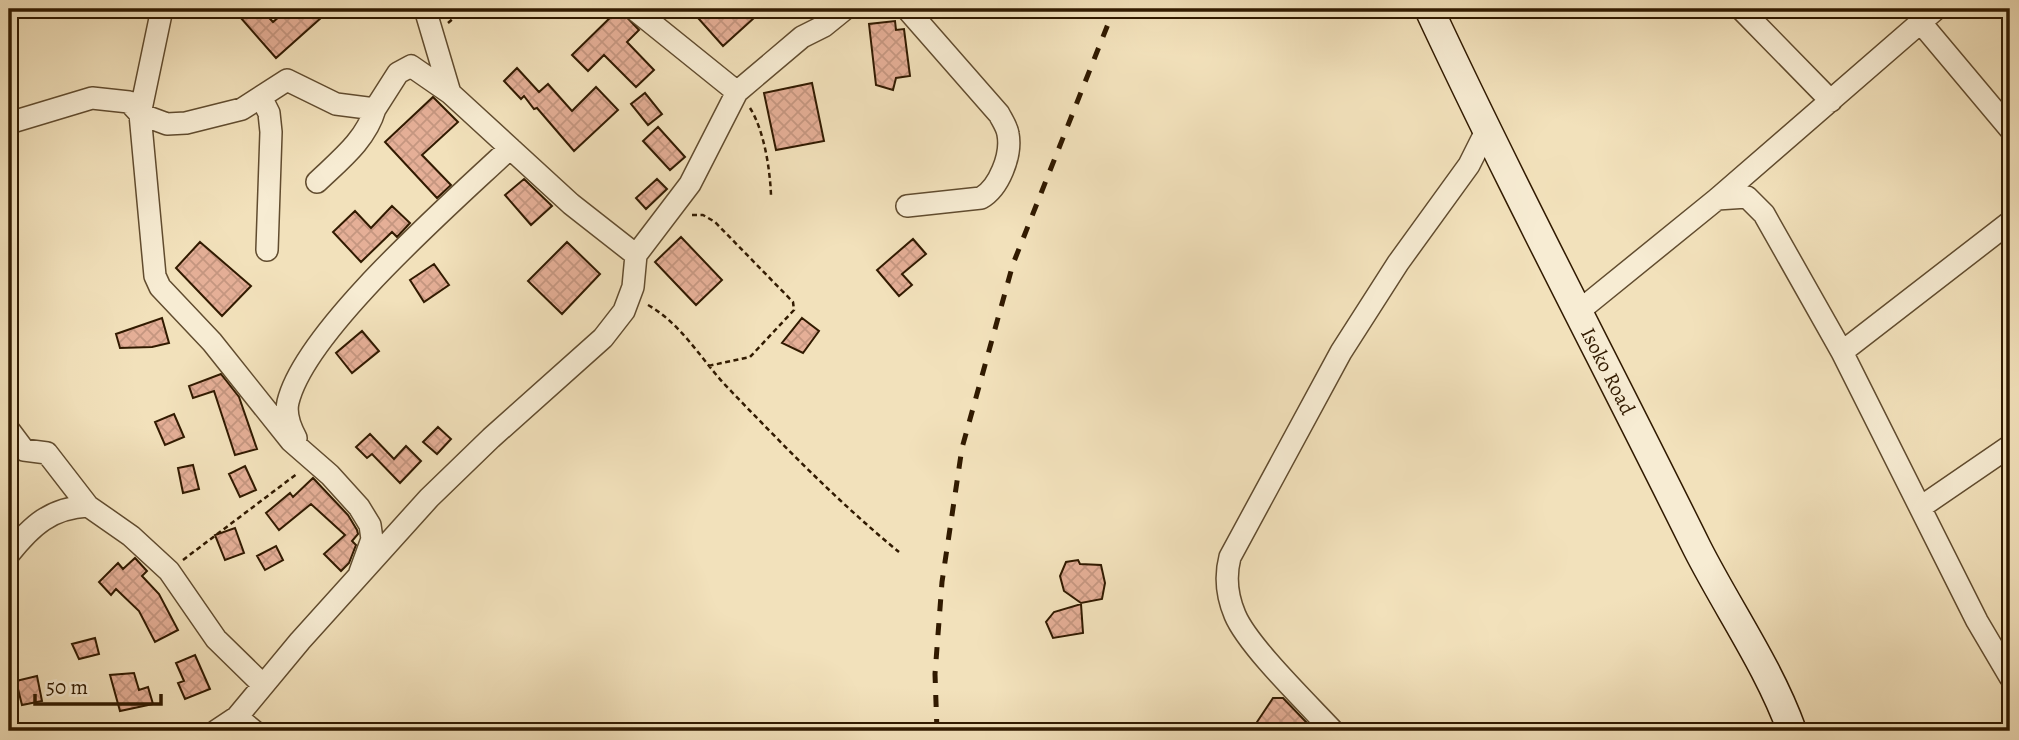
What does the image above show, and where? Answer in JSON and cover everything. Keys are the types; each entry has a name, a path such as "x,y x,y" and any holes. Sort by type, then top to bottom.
{"street":[{"path":"162,9 140,114 144,185 155,276 160,287 212,342 290,441 344,490 370,525 372,539 357,580"},
{"path":"425,9 450,93"},
{"path":"634,9 737,92"},
{"path":"216,731 236,717 429,499 491,438 603,338 624,311 631,295 636,255 703,162 720,121 737,92 802,37 824,26 845,9"},
{"path":"907,9 999,114 1008,131 1009,145 998,181 991,193 981,198 907,206"},
{"name":"Isoko Road","path":"1429,9 1486,131 1716,585 1784,709 1792,731"},
{"path":"1741,9 1831,101"},
{"path":"1579,310 1717,200 1928,16 2010,129"},
{"path":"317,182 354,147 366,130 374,109 398,73 411,66 450,93 571,204 636,255"},
{"path":"9,123 92,99 129,102 140,114 167,124 186,123 242,109 287,80 335,104 374,109"},
{"path":"261,97 269,113 271,132 267,250"},
{"path":"1333,731 1261,651 1235,617 1226,572 1230,556 1342,352 1398,263 1469,164 1486,131"},
{"path":"304,452 291,430 288,408 296,385 315,349 338,320 426,228 510,148"},
{"path":"1717,200 1737,196 1756,203 1842,352 1977,621 2010,677"},
{"path":"1842,352 2010,222"},
{"path":"9,430 24,450 47,453 88,506 131,536 169,571 216,639 263,685"},
{"path":"1921,507 2010,446"},
{"path":"9,554 30,530 50,515 65,508 88,506"},
{"path":"236,717 254,731"}],"path":[{"path":"737,92 756,119 770,168 771,195"},
{"path":"666,215 703,215 715,222 729,240 793,302 794,310 750,357 708,366"},
{"path":"631,295 665,314 688,338 708,366 852,514 899,552"},
{"path":"169,571 300,472 304,466 304,452"}],"building":[{"path":"233,9 261,9 273,22 288,9 331,9 276,58"},
{"path":"619,9 639,30 627,42 654,70 636,87 604,55 588,71 572,55"},
{"path":"690,9 764,9 723,46"},
{"path":"895,21 896,30 904,29 910,76 896,78 893,90 876,85 869,24"},
{"path":"517,68 539,92 548,84 572,111 596,87 618,110 574,151 537,108 534,109 524,96 521,99 504,81"},
{"path":"812,83 824,141 776,150 764,93"},
{"path":"645,93 662,114 648,125 631,104"},
{"path":"433,97 458,122 422,155 451,185 437,198 385,142"},
{"path":"658,127 685,157 670,170 643,141"},
{"path":"524,179 552,206 531,225 505,195"},
{"path":"657,179 667,189 646,209 636,198"},
{"path":"392,206 410,223 397,237 392,232 361,262 333,232 355,211 371,228"},
{"path":"681,237 722,280 696,305 655,262"},
{"path":"913,239 926,254 902,274 912,285 899,296 877,270"},
{"path":"200,242 251,286 222,316 176,268"},
{"path":"567,242 600,274 562,314 528,281"},
{"path":"434,264 449,285 424,302 410,280"},
{"path":"162,318 169,343 152,347 120,348 116,334"},
{"path":"802,318 819,331 803,353 782,343"},
{"path":"362,331 379,351 352,373 336,353"},
{"path":"221,374 239,397 257,449 235,455 214,391 193,398 189,386"},
{"path":"174,414 184,437 165,445 155,422"},
{"path":"438,427 451,439 437,454 423,442"},
{"path":"370,434 394,459 406,446 421,461 400,483 372,454 367,458 356,447"},
{"path":"193,465 199,489 183,493 178,468"},
{"path":"245,466 256,490 240,497 229,474"},
{"path":"313,478 348,515 357,530 358,534 352,541 356,545 349,563 341,571 324,554 345,535 311,504 279,530 266,513 290,493 293,497"},
{"path":"235,528 244,553 225,560 215,535"},
{"path":"276,546 283,560 265,570 257,556"},
{"path":"135,558 147,571 142,576 159,594 178,630 155,642 139,611 116,589 111,595 99,582 118,563 123,569"},
{"path":"1078,560 1080,564 1101,565 1105,583 1102,599 1081,603 1064,591 1060,576 1066,562"},
{"path":"1081,604 1083,633 1053,638 1046,622 1054,612"},
{"path":"95,638 99,654 79,659 72,644"},
{"path":"195,655 210,689 185,699 178,683 184,681 176,663"},
{"path":"134,673 139,690 148,687 153,704 120,711 110,675"},
{"path":"37,676 42,701 22,705 16,681"},
{"path":"1273,698 1283,698 1308,724 1306,731 1267,731 1257,722"}],"railway":[{"path":"937,731 935,674 942,582 962,448 1013,264 1114,9"}]}
